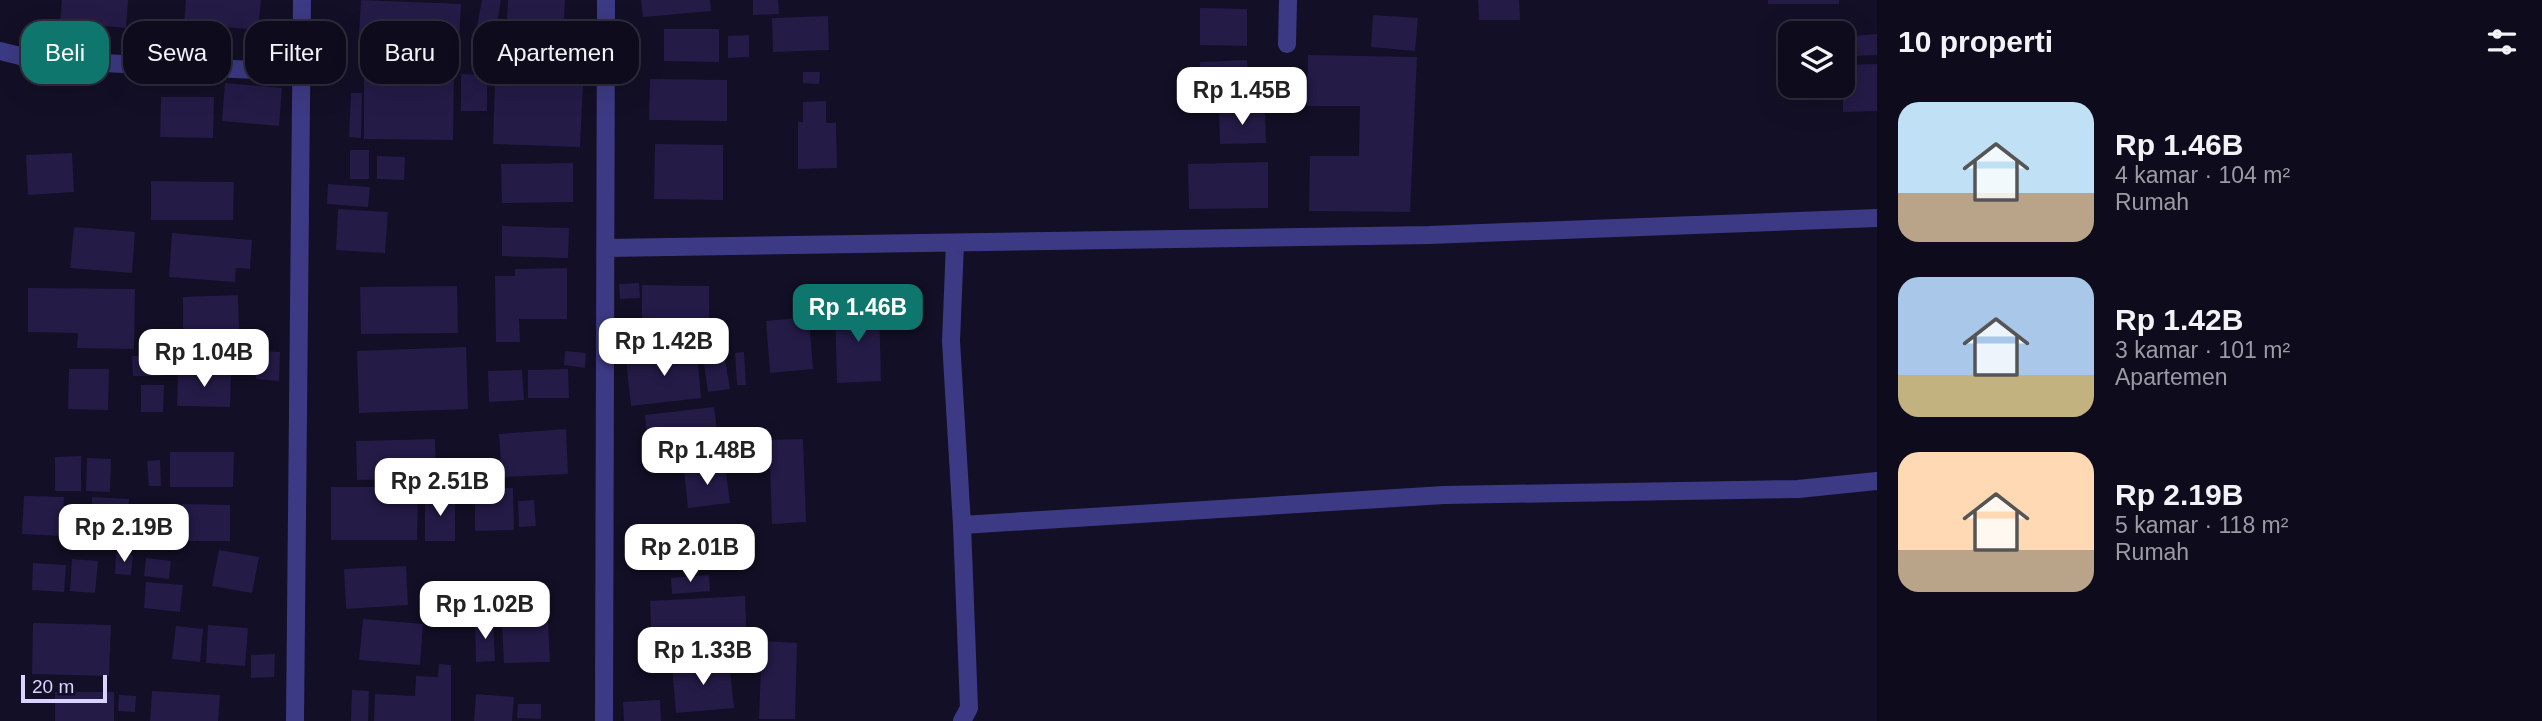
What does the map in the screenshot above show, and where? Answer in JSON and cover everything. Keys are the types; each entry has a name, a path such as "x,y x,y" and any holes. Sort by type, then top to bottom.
{"street":[{"path":"303,0 303,21"},
{"path":"604,721 607,0"},
{"path":"1287,44 1288,0"},
{"path":"0,51 36,60 245,69"},
{"path":"295,721 302,84"},
{"path":"606,248 1430,235 1877,218"},
{"path":"955,243 951,341 969,708 962,721"},
{"path":"962,525 1444,495 1798,489 1877,481"}],"building":[{"path":"62,0 128,0 126,21 123,21 123,28 109,26 109,21 60,21"},
{"path":"186,0 261,0 259,21 245,21 245,29 231,28 231,21 184,21"},
{"path":"361,0 461,4 459,41 459,21 360,21 359,34"},
{"path":"482,0 501,0 497,21 478,21"},
{"path":"508,0 565,0 564,21 507,21"},
{"path":"641,0 710,0 711,11 643,17"},
{"path":"753,0 778,0 779,14 753,15"},
{"path":"1478,0 1519,0 1520,20 1479,20"},
{"path":"1768,0 1839,0 1839,4 1768,4"},
{"path":"1200,8 1247,9 1247,46 1200,45"},
{"path":"1373,15 1418,18 1415,51 1371,47"},
{"path":"828,16 829,50 773,52 772,18"},
{"path":"664,29 719,29 719,62 664,61"},
{"path":"1877,34 1877,55 1855,56 1855,36"},
{"path":"749,35 749,57 728,58 728,36"},
{"path":"1308,55 1417,57 1410,212 1309,211 1310,156 1359,156 1360,106 1307,106"},
{"path":"1247,60 1249,98 1201,99 1200,62"},
{"path":"1877,64 1877,111 1843,112 1843,98 1855,98 1855,65"},
{"path":"803,72 820,72 819,84 803,83"},
{"path":"461,74 473,74 473,84 487,84 487,111 461,111"},
{"path":"650,79 727,80 727,121 649,120"},
{"path":"225,84 282,88 279,126 222,121"},
{"path":"364,84 454,84 453,140 364,139"},
{"path":"495,84 583,84 580,147 493,144"},
{"path":"351,93 362,93 361,138 349,137"},
{"path":"161,97 214,97 213,138 160,137"},
{"path":"826,101 826,123 836,123 837,168 798,169 798,122 803,122 803,102"},
{"path":"1219,110 1265,110 1266,143 1220,144"},
{"path":"655,144 723,145 723,200 654,199"},
{"path":"350,150 369,150 369,179 350,179"},
{"path":"72,153 74,192 28,195 26,155"},
{"path":"377,156 405,157 404,180 377,179"},
{"path":"1268,162 1268,208 1189,209 1188,164"},
{"path":"573,163 573,202 502,203 501,164"},
{"path":"151,181 234,182 233,220 151,220"},
{"path":"328,184 370,187 368,207 327,204"},
{"path":"338,209 388,212 385,253 336,250"},
{"path":"502,226 569,228 568,258 502,256"},
{"path":"74,227 135,232 132,273 70,268"},
{"path":"172,233 252,240 250,269 236,268 235,282 169,277"},
{"path":"567,268 567,319 519,319 520,342 496,342 495,276 515,276 515,269"},
{"path":"639,283 640,298 620,299 619,284"},
{"path":"642,285 709,286 709,327 642,327"},
{"path":"457,286 458,333 361,334 360,287"},
{"path":"28,288 135,289 134,349 77,348 78,333 28,332"},
{"path":"238,295 239,330 183,331 183,297"},
{"path":"879,304 881,381 837,383 835,306"},
{"path":"809,317 813,369 770,373 766,321"},
{"path":"466,347 468,409 359,413 357,351"},
{"path":"257,351 280,352 279,381 256,379"},
{"path":"565,351 586,353 585,368 564,365"},
{"path":"697,351 701,398 631,406 626,359"},
{"path":"744,352 746,385 737,385 735,353"},
{"path":"724,353 730,389 708,392 703,357"},
{"path":"161,355 161,376 133,376 132,356"},
{"path":"69,369 109,369 108,410 68,409"},
{"path":"568,369 569,398 528,398 528,370"},
{"path":"522,370 524,400 489,402 488,371"},
{"path":"178,371 231,372 230,407 177,406"},
{"path":"141,385 164,385 163,412 141,412"},
{"path":"714,407 719,446 649,453 645,415"},
{"path":"566,429 568,474 502,477 499,434"},
{"path":"435,439 436,478 357,480 356,441"},
{"path":"803,439 806,522 772,524 769,440"},
{"path":"170,452 234,452 233,487 170,487"},
{"path":"81,456 81,491 55,491 55,457"},
{"path":"87,458 111,459 110,492 86,491"},
{"path":"160,460 161,486 149,486 147,461"},
{"path":"725,466 730,503 688,508 684,471"},
{"path":"331,487 418,487 417,540 331,540"},
{"path":"475,488 513,488 514,530 475,531"},
{"path":"425,494 455,494 455,541 425,541"},
{"path":"24,496 64,497 62,536 22,534"},
{"path":"92,497 129,499 127,539 90,538"},
{"path":"534,500 536,526 519,527 518,501"},
{"path":"146,504 177,504 177,540 146,541"},
{"path":"182,504 230,505 230,541 182,541"},
{"path":"219,550 259,557 252,593 212,586"},
{"path":"116,553 133,555 131,575 115,574"},
{"path":"146,558 171,561 169,579 144,576"},
{"path":"72,559 98,561 95,593 70,591"},
{"path":"33,563 66,565 64,592 32,590"},
{"path":"406,566 408,605 346,609 344,569"},
{"path":"709,575 710,591 672,594 671,578"},
{"path":"146,582 183,585 180,612 144,608"},
{"path":"745,596 747,646 652,650 650,601"},
{"path":"363,619 423,624 420,665 359,660"},
{"path":"493,619 495,661 476,662 475,620"},
{"path":"548,622 550,662 504,663 502,624"},
{"path":"33,623 111,625 109,676 32,674"},
{"path":"208,625 248,628 245,666 206,663"},
{"path":"176,626 203,629 200,662 172,659"},
{"path":"762,641 797,643 795,719 759,719"},
{"path":"275,654 274,677 251,678 251,655"},
{"path":"729,661 734,708 676,713 672,666"},
{"path":"439,664 451,665 451,721 374,721 375,694 415,696 416,676 438,677"},
{"path":"352,690 369,691 368,721 351,721"},
{"path":"152,691 220,695 218,721 150,721"},
{"path":"55,692 114,692 114,721 55,721"},
{"path":"476,694 514,697 512,721 474,721"},
{"path":"119,695 136,696 135,712 118,711"},
{"path":"660,700 661,721 624,721 623,702"},
{"path":"518,704 541,704 541,719 517,718"}]}
